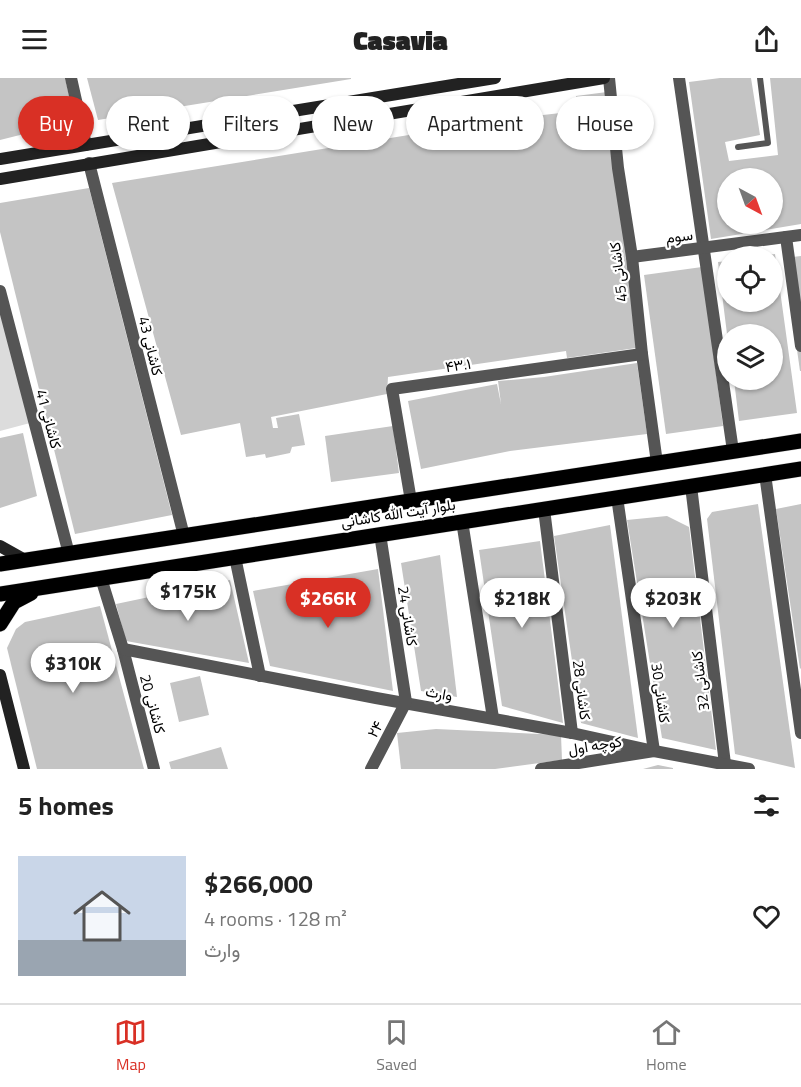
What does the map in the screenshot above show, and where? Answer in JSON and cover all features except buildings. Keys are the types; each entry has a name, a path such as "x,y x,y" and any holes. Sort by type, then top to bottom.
{"main road":[{"path":"94,144 495,78"},
{"path":"0,179 603,78"},
{"path":"0,159 55,150"},
{"name":"بلوار آیت الله کاشانی","path":"0,564 801,441"},
{"name":"بلوار آیت الله کاشانی","path":"0,594 801,469"},
{"path":"436,497 440,525"},
{"path":"0,546 25,560"},
{"path":"0,624 14,602 40,587"},
{"path":"0,675 24,769"}],"street":[{"path":"71,78 75,96"},
{"name":"کاشانی 45","path":"609,78 618,168 632,257 657,463"},
{"path":"679,78 733,451"},
{"name":"کاشانی 43","path":"89,163 184,536"},
{"name":"سوم","path":"632,257 801,235"},
{"path":"786,237 801,346"},
{"name":"کاشانی 41","path":"0,291 69,554"},
{"name":"۴۳.۱","path":"411,501 392,389 642,354"},
{"path":"765,474 801,733"},
{"name":"کاشانی 32","path":"691,486 725,764"},
{"name":"کاشانی 30","path":"617,497 654,751"},
{"name":"کاشانی 28","path":"544,509 572,733"},
{"path":"462,521 493,718"},
{"name":"کاشانی 24","path":"380,534 406,702"},
{"path":"235,557 260,676"},
{"name":"کاشانی 20","path":"101,578 123,649 154,769"},
{"name":"وارث","path":"123,649 572,733 749,769"},
{"name":"۲۴","path":"371,769 406,702"},
{"name":"کوچه اول","path":"541,769 654,751"}],"lane":[{"path":"738,147 768,143 760,78"}],"shaded area":[{"path":"0,306 30,423 0,431"}]}
